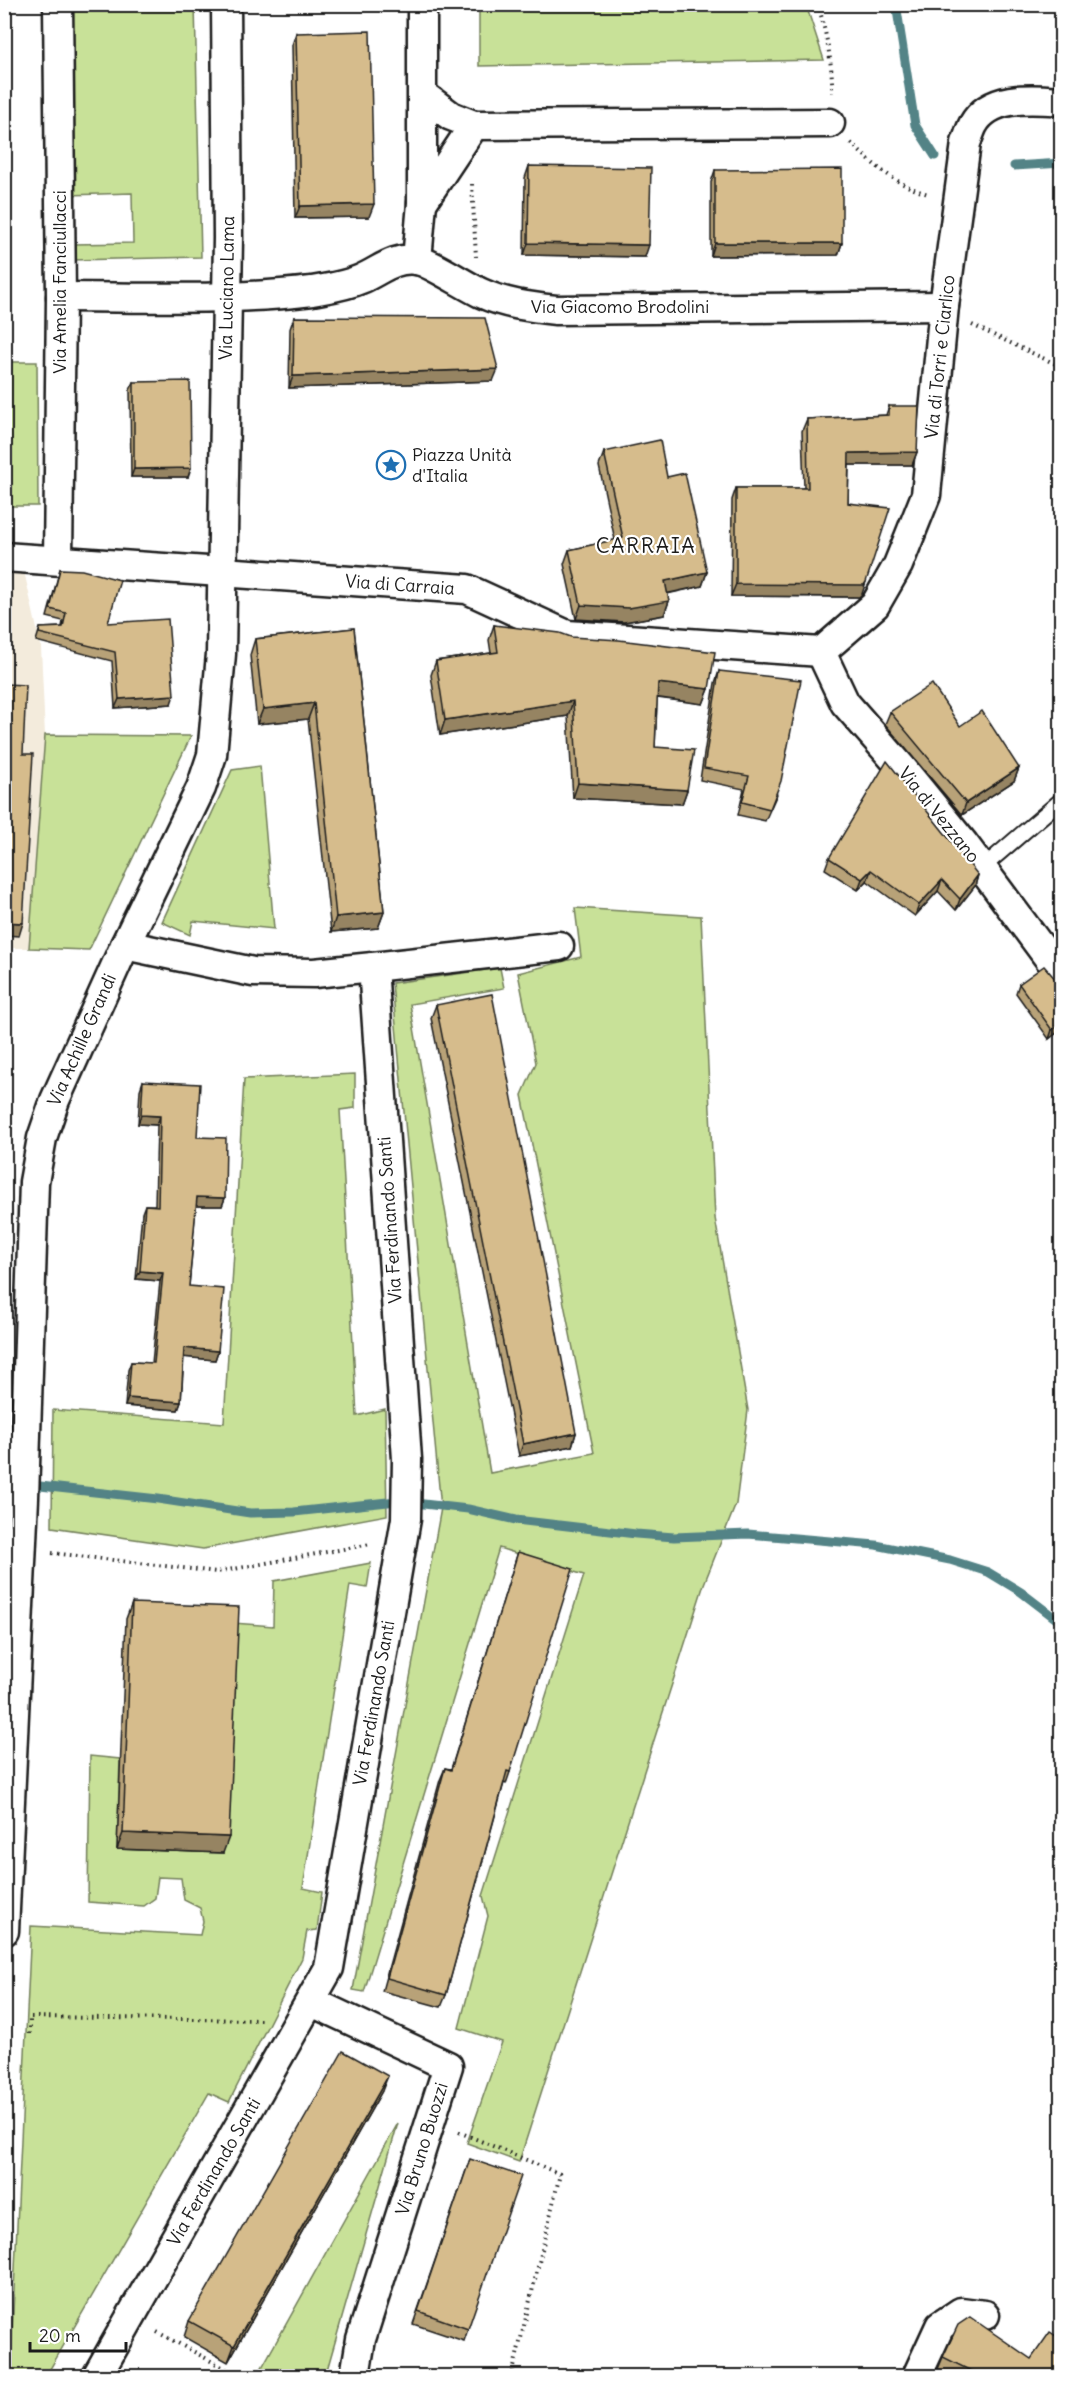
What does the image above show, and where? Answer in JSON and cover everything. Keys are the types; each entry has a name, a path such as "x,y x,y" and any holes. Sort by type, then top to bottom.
{"street":[{"name":"Via Amelia Fanciullacci","path":"58,4 61,297 58,560"},
{"name":"Via Luciano Lama","path":"221,572 227,297 226,4"},
{"path":"61,297 227,297 340,287 398,260 417,260 422,203 422,4"},
{"path":"423,95 451,116 474,125 830,123"},
{"name":"Via di Torri e Ciarlico","path":"821,652 875,605 898,565 926,495 943,310 966,143 974,124 998,104 1023,98 1062,101"},
{"path":"422,203 474,125"},
{"name":"Via Giacomo Brodolini","path":"417,260 483,294 517,306 556,310 943,310"},
{"name":"Via di Carraia","path":"4,557 467,590 567,635 821,652"},
{"name":"Via Achille Grandi","path":"4,1931 16,1534 24,1498 34,1182 42,1138 55,1100 124,945 201,788 212,755 221,654 221,572"},
{"name":"Via di Vezzano","path":"821,652 845,703 902,768 982,868 1062,976"},
{"path":"124,945 253,972 314,972 373,967 559,946"},
{"name":"Via Ferdinando Santi","path":"97,2376 329,1968 404,1529 407,1459 373,967"},
{"name":"Via Bruno Buozzi","path":"306,2011 448,2066 361,2339 355,2376"},
{"path":"917,2376 940,2326 961,2312 985,2315"}],"lane":[{"path":"982,868 1060,801"}],"path":[{"path":"818,4 825,28 832,83 830,123 873,165 900,183 926,194 959,200"},
{"path":"472,181 473,223 483,294"},
{"path":"943,310 1062,367"},
{"path":"16,1534 217,1572 404,1529"},
{"path":"30,2034 30,2018 306,2011"},
{"path":"430,2121 560,2174 512,2376"},
{"path":"130,2318 237,2375 355,2376"}],"shaded area":[{"path":"4,570 24,571 41,647 45,736 29,948 5,948"}],"green space":[{"path":"65,5 195,5 201,257 73,260 73,244 133,243 132,193 69,195"},
{"path":"479,5 806,5 824,60 479,66"},
{"path":"5,362 37,362 38,506 5,506"},
{"path":"45,735 191,736 89,950 29,948"},
{"path":"260,766 274,929 193,921 190,935 162,922 232,770"},
{"path":"575,908 701,916 715,1218 748,1410 736,1504 704,1584 519,2162 467,2143 502,2042 459,2028 488,1916 483,1896 584,1575 499,1548 364,1992 353,1990 441,1508 392,983 500,968 504,988 410,1004 490,1473 594,1453 522,1095 536,1063 518,973 581,957"},
{"path":"355,1074 355,1108 340,1110 357,1416 385,1409 387,1515 203,1549 52,1527 53,1410 224,1423 244,1079"},
{"path":"371,1563 367,1588 350,1585 303,1888 322,1892 317,1930 307,1931 302,1958 229,2102 209,2093 46,2376 10,2376 31,1926 200,1935 203,1921 200,1908 184,1900 181,1878 158,1877 155,1898 144,1906 88,1902 90,1756 120,1759 117,1849 233,1623 273,1626 274,1581"},
{"path":"398,2123 327,2370 260,2371"}],"building":[{"path":"370,31 374,204 300,206 296,33"},
{"path":"529,166 651,168 649,245 528,243"},
{"path":"842,169 842,243 715,243 715,170"},
{"path":"294,317 485,318 498,369 293,376"},
{"path":"190,381 191,468 134,469 134,382"},
{"path":"889,406 919,406 917,452 849,453 848,503 890,508 864,585 736,584 736,488 808,488 807,419 889,415"},
{"path":"660,440 667,477 685,473 707,572 665,581 669,601 629,608 581,605 569,550 623,538 604,452"},
{"path":"60,569 82,570 120,580 108,623 168,619 174,695 119,699 115,652 39,633 40,628 63,627 66,613 50,609"},
{"path":"494,625 560,633 571,637 619,640 715,652 709,689 658,683 655,747 694,750 687,790 578,783 573,701 445,720 436,661 498,652"},
{"path":"354,628 384,912 336,917 314,703 263,709 255,639"},
{"path":"719,671 801,680 781,781 770,809 742,802 749,776 704,768"},
{"path":"4,684 26,685 23,754 33,754 23,923 4,922"},
{"path":"932,684 960,726 982,711 1019,768 966,803 890,712"},
{"path":"887,761 978,875 960,899 942,880 919,905 871,870 862,879 829,858"},
{"path":"1044,966 1058,982 1062,983 1062,1023 1052,1030 1019,984"},
{"path":"492,994 576,1433 523,1444 436,1005"},
{"path":"143,1081 200,1084 197,1137 226,1138 225,1198 197,1197 189,1286 224,1289 218,1351 184,1348 181,1402 128,1398 131,1362 154,1363 163,1273 140,1271 145,1205 158,1206 160,1116 141,1115"},
{"path":"518,1552 573,1569 510,1772 507,1771 446,1995 387,1978 445,1768 451,1770"},
{"path":"132,1603 239,1607 229,1837 123,1833"},
{"path":"343,2051 388,2076 234,2346 189,2321"},
{"path":"470,2159 521,2176 468,2329 418,2311"},
{"path":"970,2317 1031,2359 1050,2332 1062,2340 1062,2376 981,2376 943,2357 958,2325"}],"waterway":[{"path":"896,4 915,125 935,156"},
{"path":"1014,166 1062,163"},
{"path":"4,1482 158,1499 250,1513 294,1512 397,1501 468,1509 516,1520 636,1534 674,1537 748,1534 876,1545 950,1560 988,1572 1062,1621"}],"place":[{"name":"Piazza Unità d'Italia","path":"391,465"}],"district":[{"name":"CARRAIA","path":"646,546"}]}
